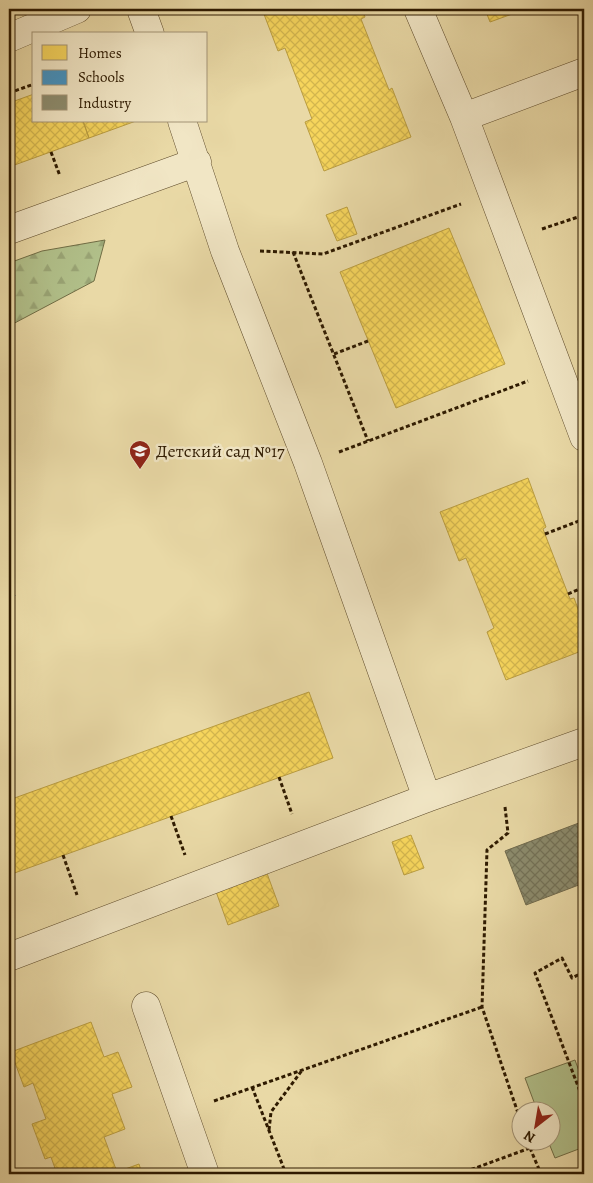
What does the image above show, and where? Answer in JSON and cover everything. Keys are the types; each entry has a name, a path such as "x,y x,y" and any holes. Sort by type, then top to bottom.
{"street":[{"path":"9,38 77,9"},
{"path":"141,9 149,32"},
{"path":"418,9 464,117 584,437"},
{"path":"464,117 584,72"},
{"path":"182,122 225,251 308,464 427,798"},
{"path":"9,230 197,162"},
{"path":"9,957 427,798 584,742"},
{"path":"146,1006 205,1174"}],"path":[{"path":"9,94 32,85"},
{"path":"225,251 323,254 493,192"},
{"path":"510,240 584,215"},
{"path":"293,252 368,441"},
{"path":"334,354 368,340"},
{"path":"308,464 559,370"},
{"path":"545,534 584,519"},
{"path":"568,594 584,588"},
{"path":"502,771 508,833 487,850 482,1006 514,1100"},
{"path":"171,816 196,886"},
{"path":"63,855 89,926"},
{"path":"584,972 572,978 562,958 535,973 584,1102"},
{"path":"183,1112 482,1006"},
{"path":"269,1130 271,1112 303,1069"},
{"path":"252,1087 286,1174"},
{"path":"458,1174 524,1150"},
{"path":"531,1150 540,1174"}],"green space":[{"path":"105,240 94,281 9,326 9,263 42,251"},
{"path":"575,1060 584,1085 584,1147 555,1158 552,1150 560,1150 560,1100 533,1100 525,1078"}],"building: Homes":[{"path":"262,9 362,9 365,17 361,19 389,90 392,88 411,137 324,171 305,122 312,119 285,48 278,51"},
{"path":"485,9 526,9 490,22"},
{"path":"32,95 32,122 83,122 89,138 9,167 9,103"},
{"path":"83,122 133,122 89,138"},
{"path":"347,207 357,234 337,241 326,215"},
{"path":"449,228 505,364 396,408 340,272"},
{"path":"528,478 546,527 543,529 570,599 574,598 584,625 584,650 506,680 487,632 494,628 466,558 459,561 440,512"},
{"path":"309,692 333,758 9,875 9,800"},
{"path":"411,835 424,868 404,875 392,842"},
{"path":"265,868 279,906 228,925 214,886"},
{"path":"91,1022 104,1057 118,1052 132,1087 112,1094 125,1129 104,1137 117,1172 139,1164 142,1174 57,1174 51,1157 45,1159 32,1124 46,1119 33,1083 24,1087 11,1052"}],"building: Schools":[{"path":"9,580 15,596 9,598"}],"building: Industry":[{"path":"584,821 584,883 526,905 505,851"}],"place":[{"name":"Детский сад №17","path":"140,470"}]}
